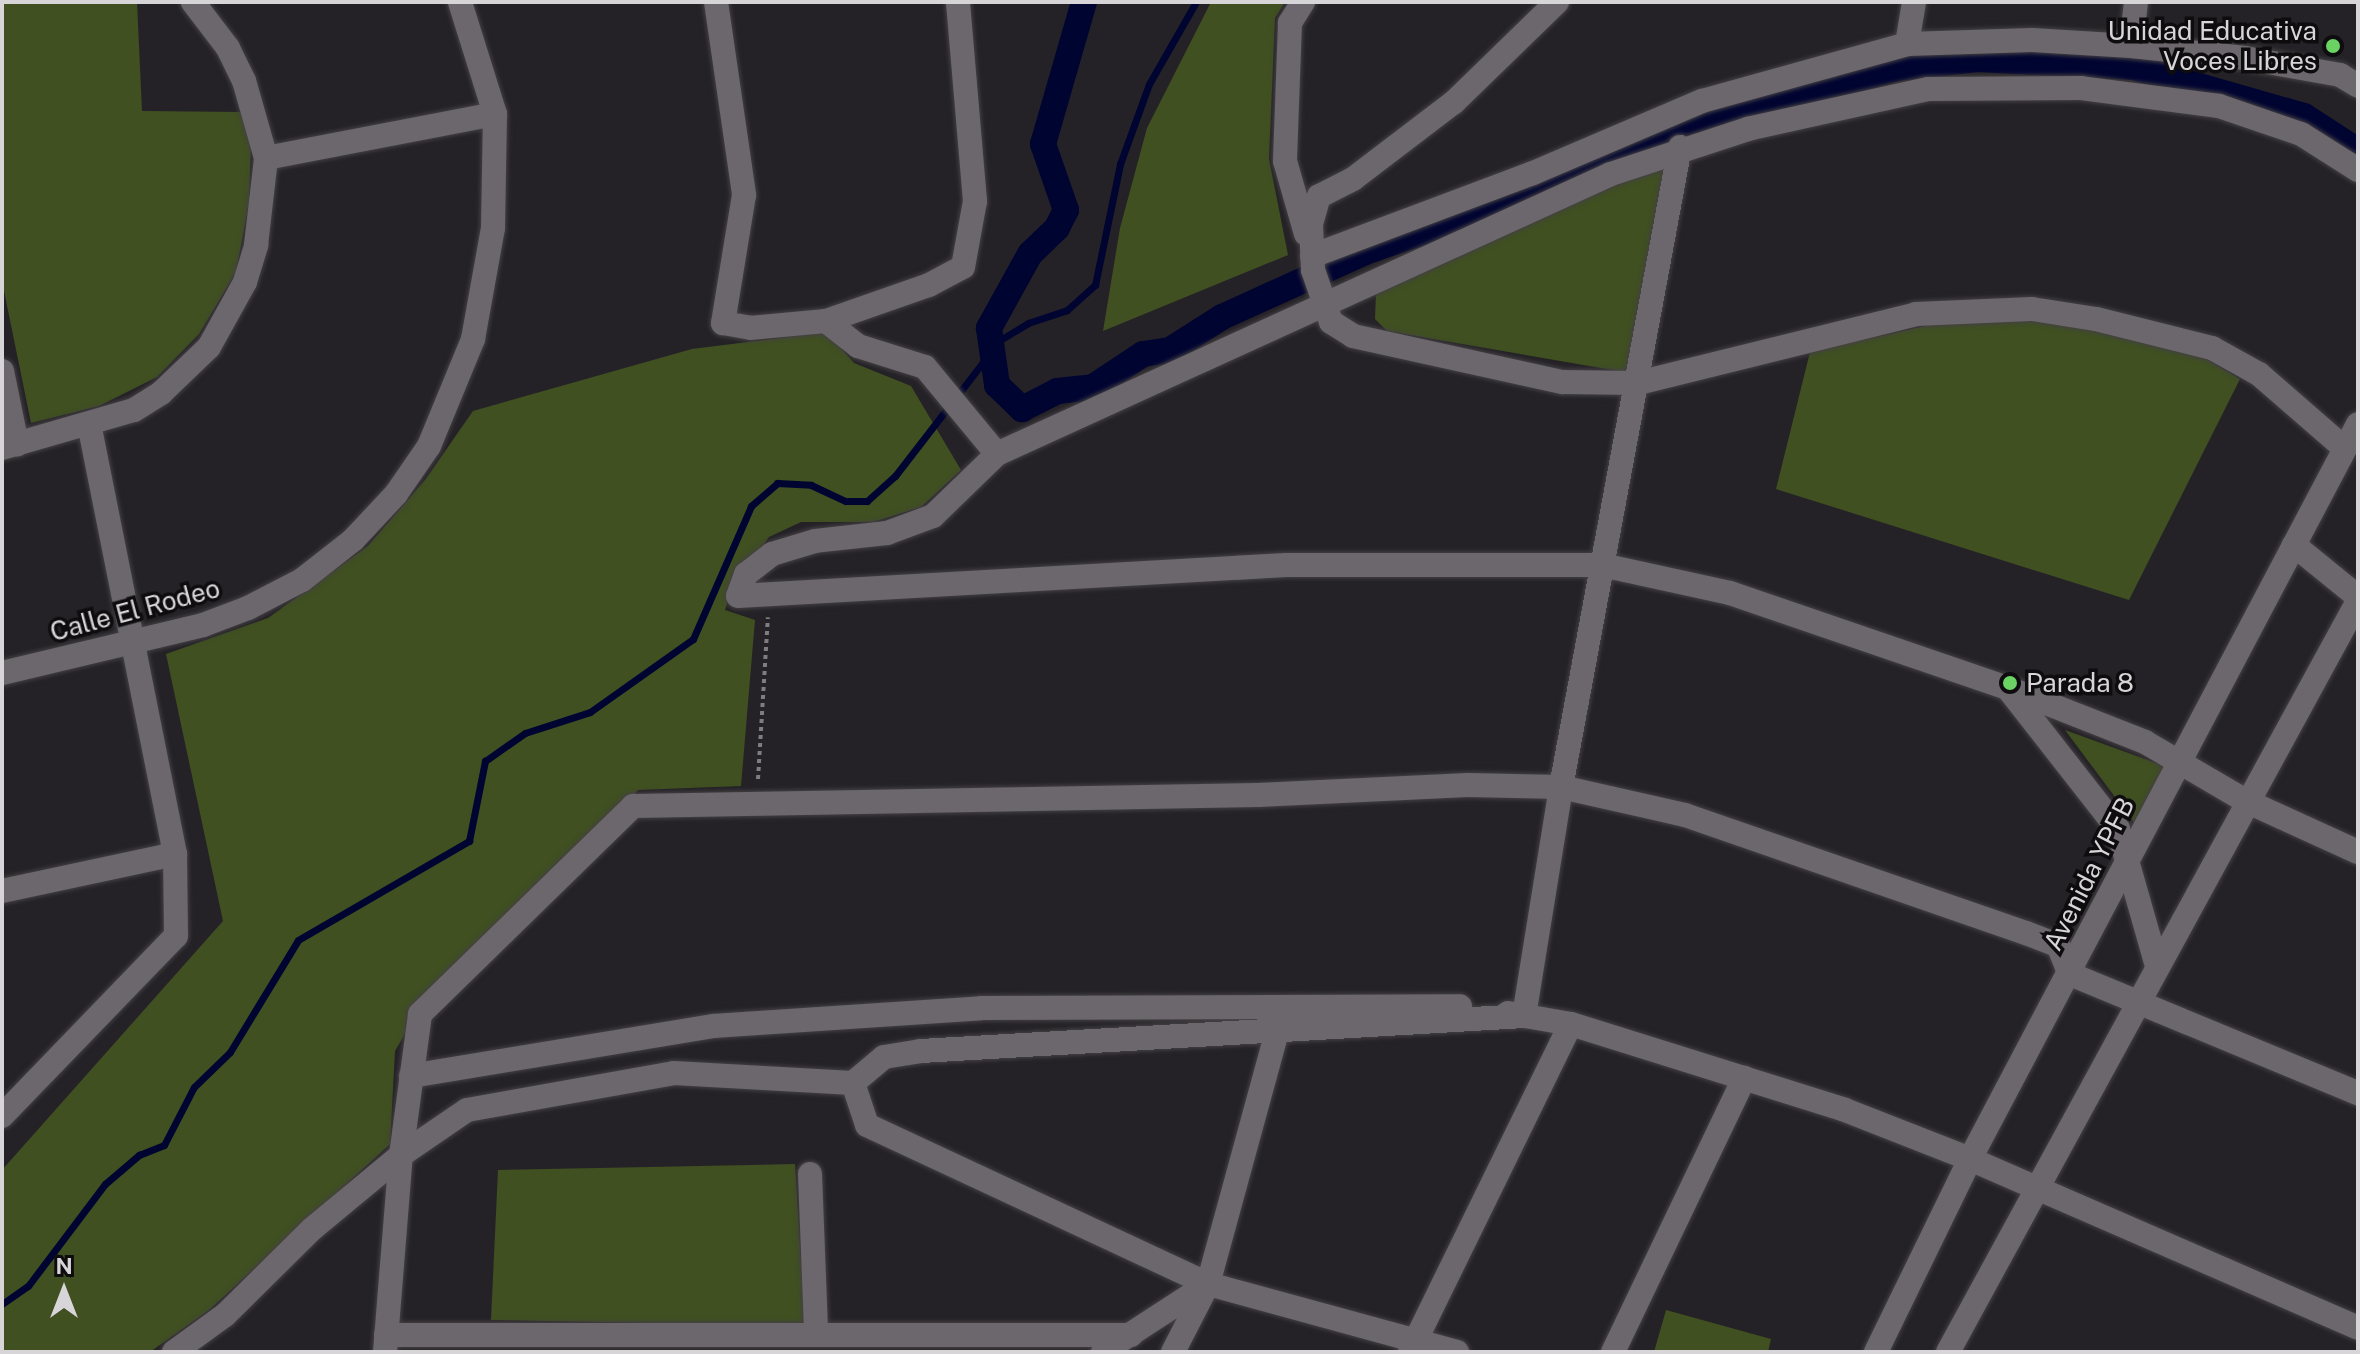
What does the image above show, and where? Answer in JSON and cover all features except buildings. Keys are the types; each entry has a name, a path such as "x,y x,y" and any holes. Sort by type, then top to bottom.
{"street":[{"path":"2,371 9,446 134,410 161,393 201,355 226,322 256,245 266,158 244,81 228,48 193,2"},
{"name":"Calle El Rodeo","path":"2,673 132,643 248,608 302,580 353,540 396,494 429,446 473,339 493,228 495,114 460,2"},
{"path":"716,2 744,195 723,323 750,328 826,321 929,285 963,267 975,201 958,2"},
{"path":"1303,2 1290,23 1285,161 1331,322 1353,336 1563,382 1638,383 1916,314 2032,309 2126,325 2212,348 2259,374 2344,448"},
{"path":"1317,279 1313,209 1319,196 1353,179 1454,102 1557,2"},
{"path":"1907,44 1914,2"},
{"path":"2131,46 2136,2"},
{"path":"2358,86 2340,75 2245,58 2032,40 1907,44 1702,101 1533,173 1317,279 997,454 933,516 887,533 815,541 772,554 746,574 738,596 1286,565 1602,565 1730,593 2008,688 2145,742 2246,801 2358,852"},
{"path":"1317,279 1680,147 1928,89 2081,88 2219,106 2301,134 2358,170"},
{"path":"266,158 495,114"},
{"path":"1524,1016 1561,787 1680,147"},
{"path":"826,321 858,346 925,367 997,454"},
{"name":"Avenida YPFB","path":"1876,1352 1970,1159 2358,424"},
{"path":"2,1116 176,936 175,854 89,425"},
{"path":"1948,1352 2033,1190 2140,1003 2246,801 2358,599 2294,545"},
{"path":"2008,688 2089,786 2118,829 2157,966"},
{"path":"1131,1335 816,1333 602,1342 386,1343 401,1155 420,1014 633,806 1561,787 1685,815 2058,945 2070,974 2358,1093"},
{"path":"2,891 175,854"},
{"path":"411,1076 713,1026 981,1008 1471,1006 1571,1024 1744,1078 1970,1159 2033,1190 2358,1328"},
{"path":"174,1352 225,1315 312,1229 401,1155 467,1110 674,1073 853,1083 884,1057 921,1051 1524,1016"},
{"path":"1412,1347 1571,1024"},
{"path":"1173,1352 1208,1284 1277,1032"},
{"path":"1613,1352 1744,1078"},
{"path":"853,1083 862,1115 879,1132 1208,1284 1412,1347 1457,1352"},
{"path":"810,1174 816,1333"},
{"path":"1103,1352 1208,1284"}],"path":[{"path":"756,804 769,594"}],"green space":[{"path":"2,2 137,2 142,111 241,112 251,143 249,202 236,272 199,334 157,377 99,406 31,423 2,281"},
{"path":"1211,2 1285,2 1275,18 1269,159 1288,255 1103,331 1120,228 1147,128"},
{"path":"1653,168 1666,172 1631,363 1624,372 1387,331 1375,319 1376,293 1391,282"},
{"path":"1996,318 2096,325 2203,357 2240,379 2129,600 1776,489 1810,352 1929,325"},
{"path":"827,332 854,363 911,386 961,470 921,507 873,522 801,522 769,537 733,586 725,610 755,620 741,786 638,790 416,1015 395,1051 390,1144 209,1310 150,1352 2,1352 2,1170 223,921 166,654 268,618 368,546 425,480 473,411 692,349"},
{"path":"2065,730 2167,767 2138,828"},
{"path":"795,1164 805,1326 491,1320 498,1170"},
{"path":"1666,1310 1771,1339 1768,1352 1654,1352"}],"waterway":[{"path":"1084,2 1043,144 1066,210 1057,228 1030,254 989,328 997,385 1022,409 1057,391 1093,387 1143,354 1170,350 1222,317 1365,252 1508,203 1636,141 1897,68 1977,59 2133,67 2304,116 2358,151"},
{"path":"2,1304 28,1286 105,1184 139,1155 164,1145 194,1087 230,1052 298,940 469,841 485,761 525,733 590,712 693,639 751,506 777,483 811,485 846,501 867,501 895,476 1000,340 1028,323 1067,310 1095,285 1120,164 1149,84 1196,2"}],"place":[{"name":"Unidad Educativa Voces Libres","path":"2333,46"},
{"name":"Parada 8","path":"2010,683"}]}
